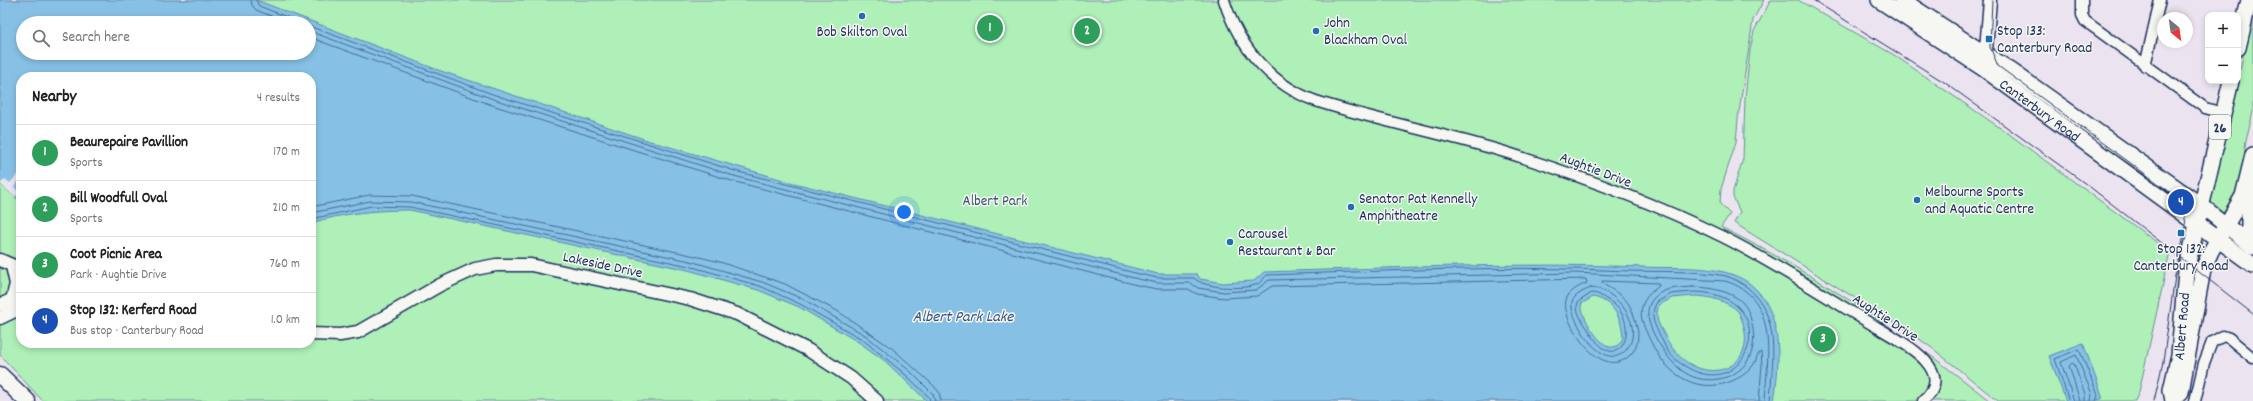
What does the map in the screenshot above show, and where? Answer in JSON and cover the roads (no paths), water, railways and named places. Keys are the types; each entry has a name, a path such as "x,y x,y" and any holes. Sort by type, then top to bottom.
{"highway":[{"path":"2,375 27,401"}],"main road":[{"name":"Canterbury Road","path":"1879,0 1984,69 2196,225 2253,265"},
{"name":"Canterbury Road","path":"1902,0 1986,54 2202,206 2252,247"},
{"path":"2241,35 2249,0"},
{"name":"26","path":"2202,206 2229,84"},
{"name":"26","path":"2226,226 2243,196 2253,155"},
{"path":"2248,180 2250,198 2249,230 2252,247"},
{"name":"Albert Road","path":"2173,400 2171,390 2179,355 2185,279 2196,225 2202,206"},
{"name":"Albert Road","path":"2173,400 2182,392 2203,269 2217,240 2226,226"}],"street":[{"name":"Aughtie Drive","path":"1224,0 1236,29 1251,53 1266,71 1302,96 1328,105 1457,137 1582,178 1723,237 1792,275 1895,339 1927,361 1934,373 1935,383 1931,393 1923,401"},
{"path":"1984,69 1990,0"},
{"path":"2082,0 2082,15 2085,21 2145,66 2205,108 2223,113"},
{"path":"2145,66 2160,0"},
{"path":"0,260 16,267 16,284"},
{"name":"Lakeside Drive","path":"316,334 340,335 358,332 440,285 475,269 496,265 531,265 690,299 737,314 808,350 851,378 877,401"},
{"path":"0,305 16,301"},
{"path":"0,318 16,303"},
{"name":"Albert Road","path":"2196,401 2212,342 2217,338 2223,336 2229,338 2253,358"}],"water":[{"name":"Albert Park Lake","path":"0,0 256,0 298,16 16,16 16,60 316,60 316,23 438,70 653,142 790,182 1158,274 1197,274 1200,279 1223,283 1254,281 1264,272 1454,266 1548,265 1698,268 1725,272 1749,283 1760,294 1769,307 1777,338 1778,370 1774,401 927,401 885,361 860,343 799,307 758,290 688,270 410,210 360,213 316,222 316,72 16,72 16,198 0,184","holes":["1694,296 1712,298 1729,304 1738,311 1745,332 1744,349 1736,362 1724,369 1709,370 1693,366 1678,354 1659,325 1657,318 1659,305 1672,298","1593,297 1600,299 1611,306 1621,323 1623,337 1620,344 1614,347 1609,347 1599,339 1584,316 1581,304"]},
{"path":"2083,343 2103,398 2095,401 2066,401 2049,356"}],"tram line":[{"path":"1813,0 1944,82 2090,187 2253,314"},
{"path":"1992,0 1990,47 1998,66 2170,192 2183,207 2186,225 2175,276 2163,362 2154,401"}],"place":[{"name":"Bob Skilton Oval","path":"862,16"},
{"name":"Beaurepaire Pavillion","path":"990,28"},
{"name":"Bill Woodfull Oval","path":"1087,31"},
{"name":"John Blackham Oval","path":"1316,31"},
{"name":"Stop 133: Canterbury Road","path":"1989,39"},
{"name":"Melbourne Sports and Aquatic Centre","path":"1917,200"},
{"name":"Stop 132: Kerferd Road","path":"2181,202"},
{"name":"Senator Pat Kennelly Amphitheatre","path":"1351,207"},
{"name":"Stop 132: Canterbury Road","path":"2181,233"},
{"name":"Carousel Restaurant & Bar","path":"1230,242"},
{"name":"Coot Picnic Area","path":"1823,339"}],"park label":[{"name":"Albert Park","path":"995,200"}]}
